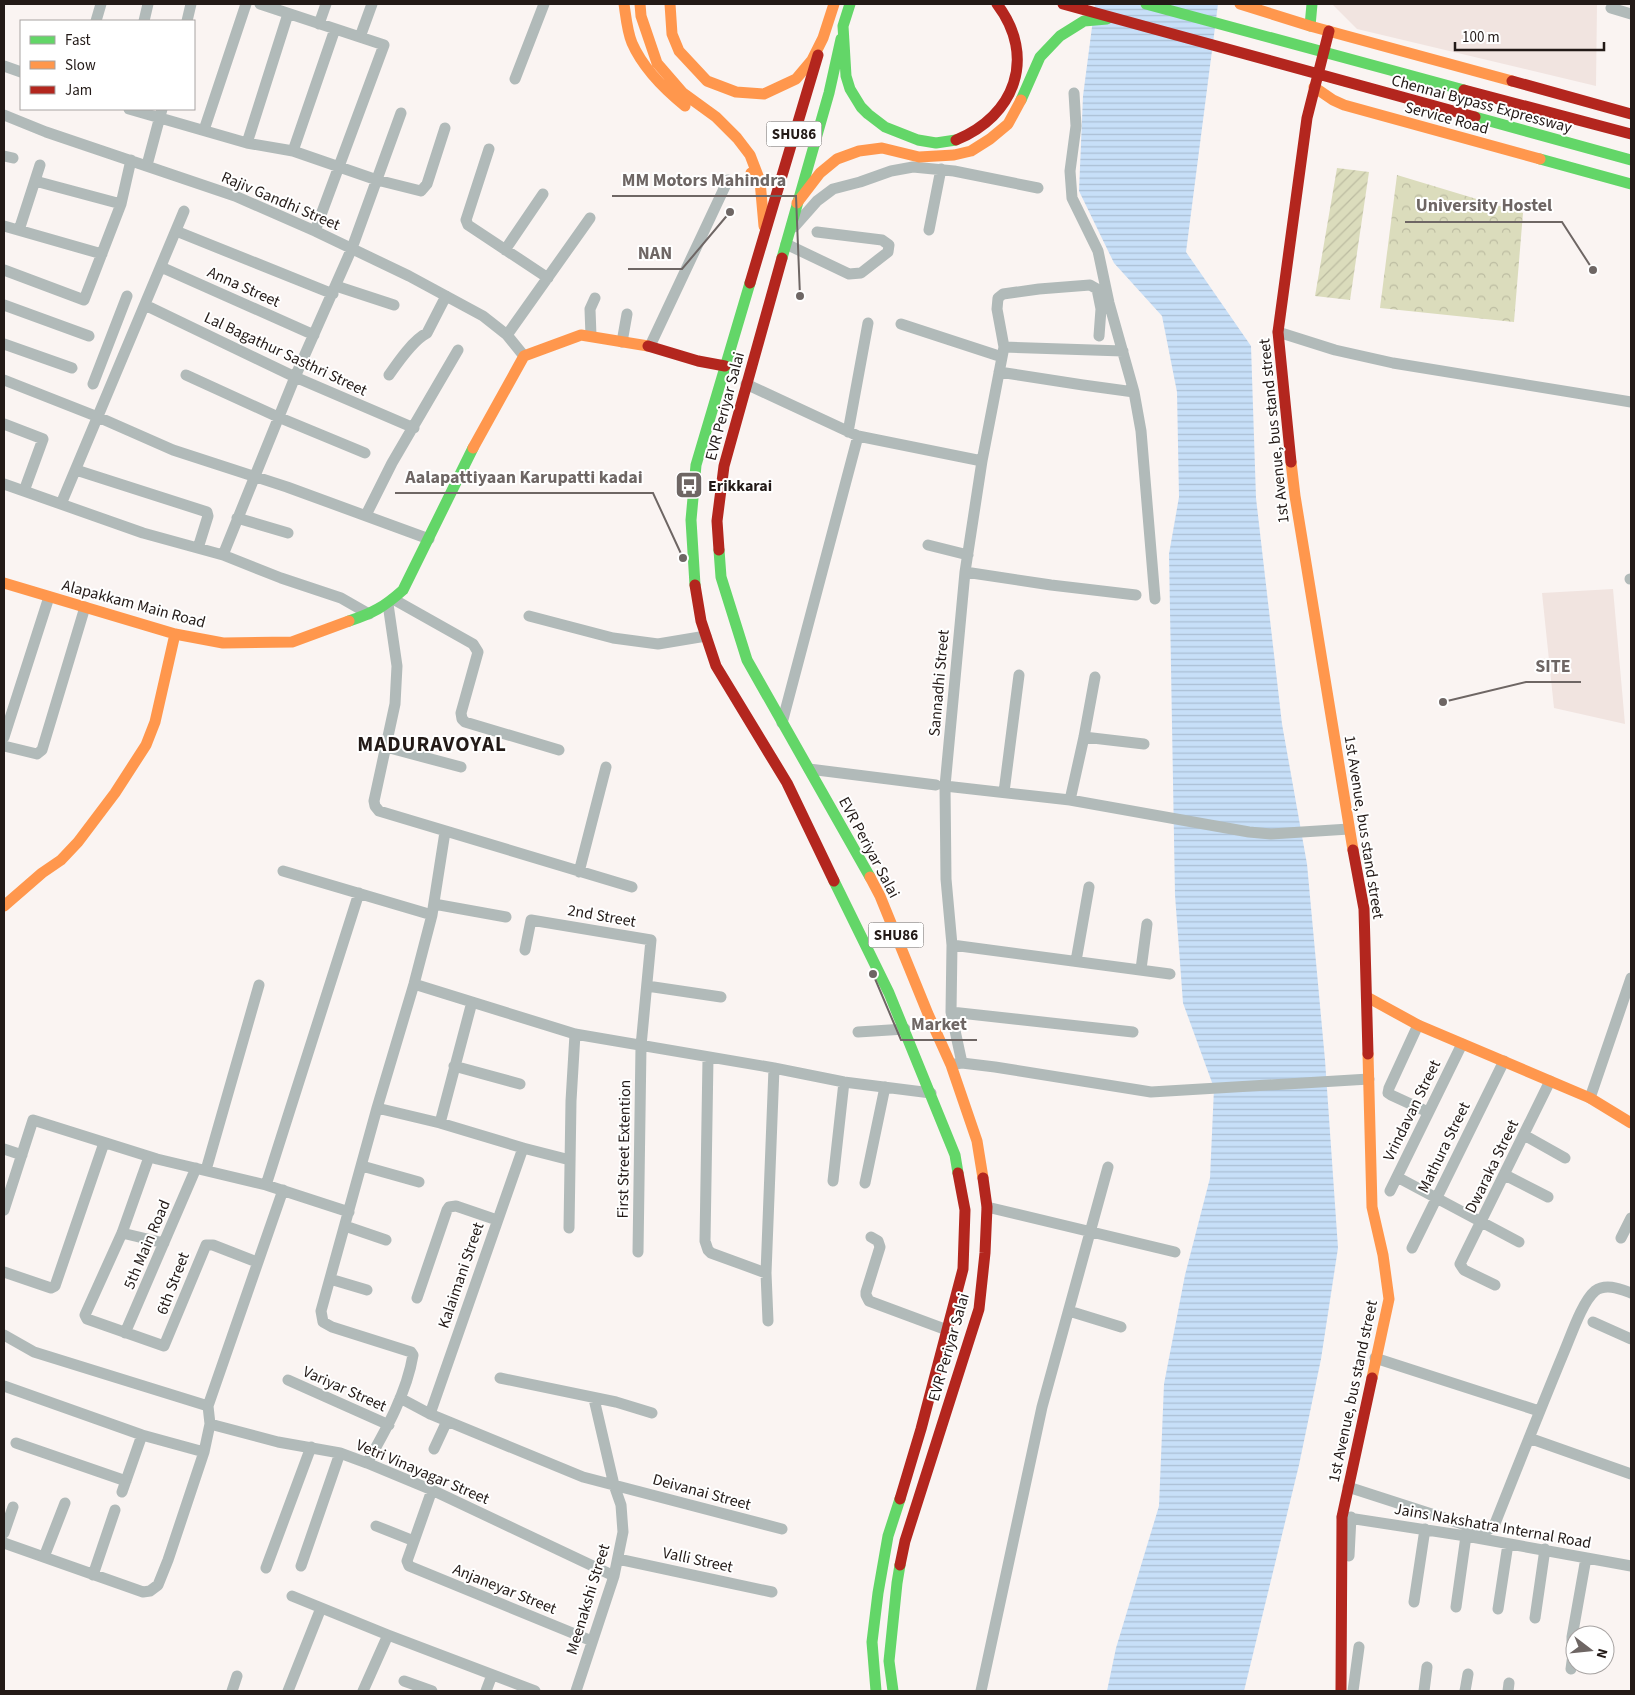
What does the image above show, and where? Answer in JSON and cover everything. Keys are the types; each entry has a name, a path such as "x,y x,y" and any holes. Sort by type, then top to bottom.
{"main road":[{"path":"624,4 632,42 653,75 666,90 712,127 749,171 760,181"},
{"path":"640,4 641,16 657,63 683,93 729,128 750,156 760,181 765,230"},
{"path":"670,4 672,34 679,51 707,81 736,92 764,94 796,78 812,60 823,38"},
{"name":"SHU86","path":"765,230 834,4"},
{"name":"SHU86","path":"797,203 829,93 843,27 850,4"},
{"path":"843,27 847,79 855,99 871,119 894,132 925,143 941,143 972,133 988,121 999,109 1014,80 1018,53 1016,39 1008,18 997,4"},
{"name":"Chennai Bypass Expressway","path":"1063,4 1631,160"},
{"name":"Chennai Bypass Expressway","path":"1146,4 1631,134"},
{"path":"1240,4 1310,26 1631,114"},
{"path":"1310,26 1312,4"},
{"path":"797,203 820,173 837,159 860,152 882,148 919,157 954,155 971,151 990,140 1008,124 1040,57 1060,36 1084,21 1117,18"},
{"path":"1314,87 1329,31"},
{"name":"Service Road","path":"1314,87 1344,105 1631,184"},
{"name":"1st Avenue, bus stand street","path":"1314,87 1307,118 1278,332 1295,496 1349,829 1364,909 1372,1207 1384,1255 1389,1298 1348,1488 1341,1691"},
{"name":"EVR Periyar Salai","path":"797,203 724,466 717,521 721,577 747,660 809,769 810,798 889,993 932,1093 955,1155 965,1210 963,1269 921,1429 888,1536 872,1642 876,1691"},
{"name":"EVR Periyar Salai","path":"765,230 696,465 691,520 694,575 700,621 716,666 787,783 810,798 880,896 921,998 957,1064 977,1142 987,1207 985,1252 979,1308 905,1540 897,1583 890,1661 893,1691"},
{"path":"524,356 581,335 650,346 698,361 725,366"},
{"name":"Alapakkam Main Road","path":"4,583 175,634 223,643 292,642 369,614 391,602 403,590 468,458 524,356"},
{"path":"4,906 42,873 61,860 78,842 115,793 146,745 155,722 175,634"},
{"path":"1367,996 1418,1024 1590,1098 1631,1123"},
{"path":"902,1491 920,1495"}],"street":[{"path":"96,20 100,4"},
{"path":"144,20 148,4"},
{"path":"186,20 192,4"},
{"path":"204,130 246,4"},
{"path":"260,4 384,45 315,231"},
{"path":"319,24 326,4"},
{"path":"360,37 372,4"},
{"path":"515,79 544,4"},
{"path":"1610,8 1631,14"},
{"path":"247,143 288,14"},
{"path":"292,152 335,29"},
{"path":"4,66 20,72"},
{"path":"1074,93 1076,126 1070,171 1072,198 1098,251 1109,303 1134,392 1141,431 1155,599"},
{"path":"137,110 161,113 204,130 247,143 292,152 377,180 421,191 427,184 445,128"},
{"path":"147,165 161,113"},
{"path":"223,555 253,476 352,248 401,113"},
{"name":"Rajiv Gandhi Street","path":"4,115 46,132 236,196 352,248 483,316 507,335 524,356"},
{"path":"489,149 466,220 471,228 548,278"},
{"path":"4,270 84,300 121,204 131,160"},
{"path":"18,230 40,165"},
{"path":"789,232 817,201 833,189 891,171 913,167 941,169 1038,188"},
{"path":"929,230 941,169"},
{"path":"650,346 728,180"},
{"path":"35,181 121,204"},
{"path":"505,250 542,194"},
{"path":"61,504 184,211"},
{"path":"507,335 590,218"},
{"path":"4,226 102,254"},
{"path":"176,231 335,290 394,305"},
{"path":"786,244 849,274 861,273 888,252 889,245 882,240 817,232"},
{"name":"Anna Street","path":"161,267 314,335"},
{"name":"Sannadhi Street","path":"957,1064 951,1012 952,945 941,785 965,572 982,462 1003,352 996,309 998,298 1003,294 1090,285 1096,289 1101,309 1099,336"},
{"path":"93,384 127,296"},
{"path":"390,374 422,335 427,333 446,296"},
{"path":"591,336 590,309 594,298"},
{"path":"4,305 89,336"},
{"name":"Lal Bagathur Sasthri Street","path":"145,305 295,377 414,428"},
{"path":"622,342 627,314"},
{"path":"782,724 853,434 868,323"},
{"path":"901,324 1003,352 1123,350"},
{"path":"1278,332 1335,350 1393,363 1631,402"},
{"path":"110,342 126,349"},
{"path":"4,344 72,368"},
{"path":"366,515 392,463 458,350"},
{"path":"999,372 1134,392"},
{"path":"186,375 278,417 365,453"},
{"path":"4,380 98,417 173,450 366,515 429,539"},
{"path":"746,384 853,434 982,462"},
{"path":"4,424 43,439 24,491"},
{"path":"76,470 207,512 208,516 198,548"},
{"path":"4,484 142,532 223,555 281,578 341,598 369,614"},
{"path":"237,518 288,532"},
{"path":"928,545 968,555"},
{"path":"965,572 1136,595"},
{"path":"4,737 49,597"},
{"path":"391,602 397,666 395,704 374,801 379,811 632,887"},
{"path":"391,602 476,648 478,652 461,713 464,722 559,750"},
{"path":"4,746 36,754 42,750 85,607"},
{"path":"529,616 613,638 658,644 706,636"},
{"path":"1004,792 1019,675"},
{"path":"1070,800 1095,676"},
{"path":"1084,738 1144,744"},
{"path":"386,747 461,767"},
{"path":"579,872 606,767"},
{"path":"809,769 1070,800 1249,832 1271,834 1349,829"},
{"path":"367,1463 389,1424 400,1398 414,1357 413,1353 325,1324 321,1311 414,984 432,910 445,832"},
{"path":"283,871 360,893 432,910 506,917"},
{"path":"1076,961 1089,887"},
{"path":"266,1185 360,893"},
{"name":"2nd Street","path":"524,950 531,920 651,940 641,1046"},
{"path":"1141,970 1147,924"},
{"path":"952,945 1170,974"},
{"path":"1590,1098 1631,978"},
{"path":"414,984 575,1034 844,1082 932,1093"},
{"name":"5th Main Road","path":"125,1333 164,1243 201,1169 259,985"},
{"path":"647,986 721,997"},
{"path":"440,1123 472,1002"},
{"path":"951,1012 1133,1032"},
{"path":"1418,1024 1388,1093 1428,1112"},
{"path":"858,1032 905,1029"},
{"path":"569,1228 571,1101 575,1034"},
{"name":"Vrindavan Street","path":"1390,1191 1462,1044"},
{"name":"First Street Extention","path":"638,1252 641,1046"},
{"path":"708,1058 705,1241 711,1253 766,1273"},
{"name":"Mathura Street","path":"1412,1248 1504,1061"},
{"path":"957,1064 1151,1092 1369,1079"},
{"path":"454,1066 520,1084"},
{"path":"768,1322 766,1273 774,1068"},
{"name":"Dwaraka Street","path":"1495,1285 1464,1270 1460,1264 1482,1223 1550,1081"},
{"path":"833,1181 844,1082"},
{"path":"866,1183 885,1087"},
{"path":"378,1108 440,1123 570,1160"},
{"path":"4,1210 33,1120 104,1143 114,1144 150,1157 266,1185 349,1212"},
{"path":"1524,1136 1565,1158"},
{"path":"4,1272 48,1288 55,1286 104,1143"},
{"name":"Kalaimani Street","path":"430,1414 523,1148"},
{"path":"4,1149 22,1155"},
{"path":"125,1333 85,1317 122,1233 150,1157"},
{"path":"362,1166 419,1182"},
{"path":"981,1691 1042,1407 1108,1167"},
{"path":"1505,1175 1548,1197"},
{"path":"1397,1177 1519,1242"},
{"path":"4,1543 143,1592 150,1591 158,1585 204,1452 210,1424 208,1406 283,1190"},
{"path":"417,1298 449,1207 456,1206 497,1220"},
{"path":"987,1207 1175,1252"},
{"path":"1621,1238 1631,1218"},
{"path":"345,1226 386,1240"},
{"path":"122,1233 164,1243"},
{"path":"871,1237 878,1240 880,1247 866,1292 869,1301 947,1330"},
{"name":"6th Street","path":"125,1333 164,1346 206,1245 213,1244 257,1262"},
{"path":"330,1280 367,1290"},
{"path":"1348,1488 1478,1529 1488,1530 1494,1526 1539,1411 1580,1315 1590,1297 1596,1290 1604,1288 1616,1287 1631,1293"},
{"path":"1069,1312 1121,1327"},
{"path":"1593,1322 1631,1339"},
{"path":"4,1335 34,1352 208,1406"},
{"path":"1375,1358 1539,1411"},
{"path":"500,1378 616,1402 652,1413"},
{"name":"Variyar Street","path":"288,1380 389,1424"},
{"path":"4,1386 142,1435 204,1452"},
{"name":"Deivanai Street","path":"400,1398 430,1414 583,1477 782,1529"},
{"name":"Meenakshi Street","path":"576,1691 614,1576 623,1532 621,1505 614,1485 594,1398"},
{"path":"434,1449 447,1421"},
{"name":"Vetri Vinayagar Street","path":"210,1424 278,1442 340,1454 367,1463 432,1490 614,1576"},
{"path":"122,1492 142,1435"},
{"path":"1529,1438 1631,1474"},
{"path":"16,1443 126,1481"},
{"path":"266,1568 311,1447"},
{"path":"302,1566 340,1454"},
{"path":"376,1526 414,1541 432,1490"},
{"path":"44,1558 65,1503"},
{"path":"4,1532 13,1507"},
{"path":"93,1575 116,1510"},
{"path":"1346,1597 1348,1517"},
{"name":"Jains Nakshatra Internal Road","path":"1348,1517 1545,1549 1631,1566"},
{"path":"1414,1602 1426,1529"},
{"path":"1456,1607 1466,1536"},
{"name":"Anjaneyar Street","path":"414,1541 407,1564 411,1567 592,1641"},
{"path":"1498,1609 1508,1544"},
{"path":"1534,1618 1545,1549"},
{"path":"1574,1625 1586,1558"},
{"name":"Valli Street","path":"618,1559 772,1592"},
{"path":"292,1596 535,1691"},
{"path":"288,1691 321,1608"},
{"path":"363,1691 388,1635"},
{"path":"1353,1691 1359,1647"},
{"path":"1424,1691 1428,1667"},
{"path":"1465,1691 1468,1674"},
{"path":"486,1691 492,1675"},
{"path":"232,1691 237,1676"},
{"path":"404,1680 432,1691"}],"shaded area":[{"path":"1332,4 1597,4 1596,86 1357,29"},
{"path":"1613,589 1625,724 1554,708 1542,593"}],"green space":[{"path":"1337,168 1369,172 1350,300 1315,296"},
{"path":"1397,175 1523,213 1514,322 1380,308"}],"water":[{"path":"1095,4 1218,4 1186,252 1251,346 1256,498 1282,724 1307,864 1325,1060 1338,1248 1321,1359 1299,1465 1244,1691 1107,1691 1116,1648 1159,1506 1164,1384 1185,1275 1210,1178 1214,1088 1183,1003 1175,895 1169,554 1179,497 1177,392 1162,316 1114,263 1079,191 1083,96"}],"traffic: fast":[{"path":"850,4 843,26 846,76 850,89 861,107 885,127 918,140 936,143 956,140"},
{"path":"1146,4 1464,90"},
{"path":"1310,26 1312,4"},
{"path":"1021,100 1040,57 1060,36 1084,21 1107,19"},
{"path":"782,258 829,93 841,39"},
{"path":"1475,117 1631,160"},
{"path":"1540,159 1631,184"},
{"path":"695,585 691,520 696,465 750,283"},
{"path":"349,621 378,609 403,590 473,448"},
{"path":"719,550 721,577 747,660 870,877"},
{"path":"834,881 889,993 955,1155 958,1173"},
{"path":"876,1691 872,1642 878,1593 888,1536 900,1499"},
{"path":"893,1691 889,1661 900,1565"}],"traffic: slow":[{"path":"624,4 629,34 642,61 655,78 685,106"},
{"path":"640,4 641,16 657,63 683,93 716,117 737,138 750,155 760,181"},
{"path":"670,4 672,34 679,51 707,81 736,92 764,94 796,79 812,60 823,38 834,4"},
{"path":"1240,4 1310,26 1512,81"},
{"path":"1314,87 1344,105 1540,159"},
{"path":"797,203 820,173 837,159 859,151 882,148 919,157 954,155 971,151 990,139 1008,124 1021,100"},
{"path":"751,173 760,181 764,226"},
{"path":"473,448 524,356 581,335 648,346"},
{"path":"1291,462 1353,850"},
{"path":"4,583 175,634 223,643 292,642 349,621"},
{"path":"4,906 42,873 61,860 78,842 115,793 146,745 155,722 175,634"},
{"path":"870,877 880,896 951,1065 977,1141 983,1178"},
{"path":"1367,997 1418,1025 1590,1098 1631,1123"},
{"path":"1368,1054 1372,1207 1383,1255 1389,1299 1372,1378"}],"traffic: jam":[{"path":"956,140 976,129 993,116 1005,100 1014,83 1017,64 1016,44 1009,24 997,4"},
{"path":"1063,4 1475,117"},
{"path":"1291,462 1278,332 1307,118 1329,31"},
{"path":"750,283 818,55"},
{"path":"1512,81 1631,114"},
{"path":"1464,90 1631,134"},
{"path":"719,550 717,521 724,466 782,258"},
{"path":"648,346 698,361 725,366"},
{"path":"695,585 701,621 716,666 787,783 834,881"},
{"path":"1353,850 1364,909 1368,1054"},
{"path":"900,1499 921,1429 963,1269 965,1210 958,1173"},
{"path":"900,1565 905,1541 979,1309 985,1253 987,1207 983,1178"},
{"path":"1341,1691 1342,1517 1372,1378"}],"place":[{"name":"NAN","path":"730,212"},
{"name":"University Hostel","path":"1593,270"},
{"name":"MM Motors Mahindra","path":"800,296"},
{"name":"Erikkarai","path":"689,485"},
{"name":"Aalapattiyaan Karupatti kadai","path":"683,558"},
{"name":"SITE","path":"1443,702"},
{"name":"Market","path":"873,974"}],"district":[{"name":"MADURAVOYAL","path":"432,744"}]}
